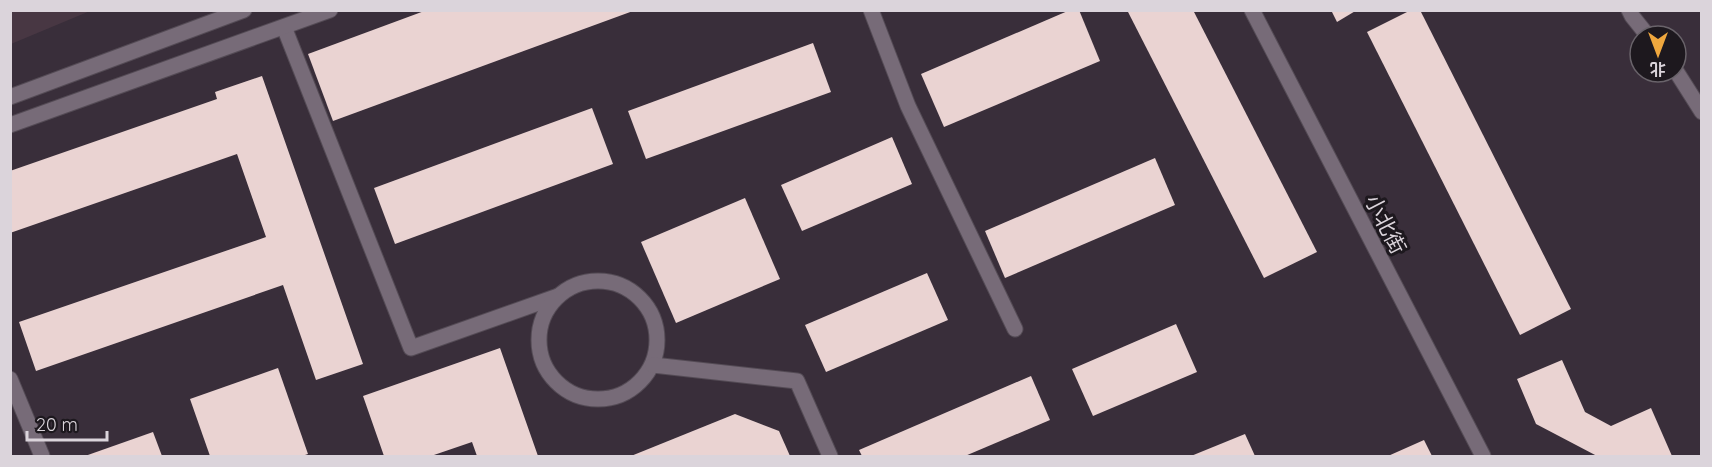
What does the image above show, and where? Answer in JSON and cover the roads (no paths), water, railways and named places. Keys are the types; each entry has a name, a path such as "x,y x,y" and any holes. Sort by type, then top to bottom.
{"street":[{"path":"10,125 330,10"},
{"path":"871,10 908,106 1015,329"},
{"name":"小北街","path":"1252,10 1483,456"},
{"path":"1629,10 1638,24"},
{"path":"10,97 240,11"},
{"path":"284,27 411,348 558,296 578,284 601,280 624,285 642,299 655,319 658,342 653,365 639,384 619,396 596,399 573,394 554,380 542,360 538,337 544,314 558,296"},
{"path":"1684,84 1701,112"},
{"path":"653,365 797,381 830,456"},
{"path":"10,379 42,456"}]}
